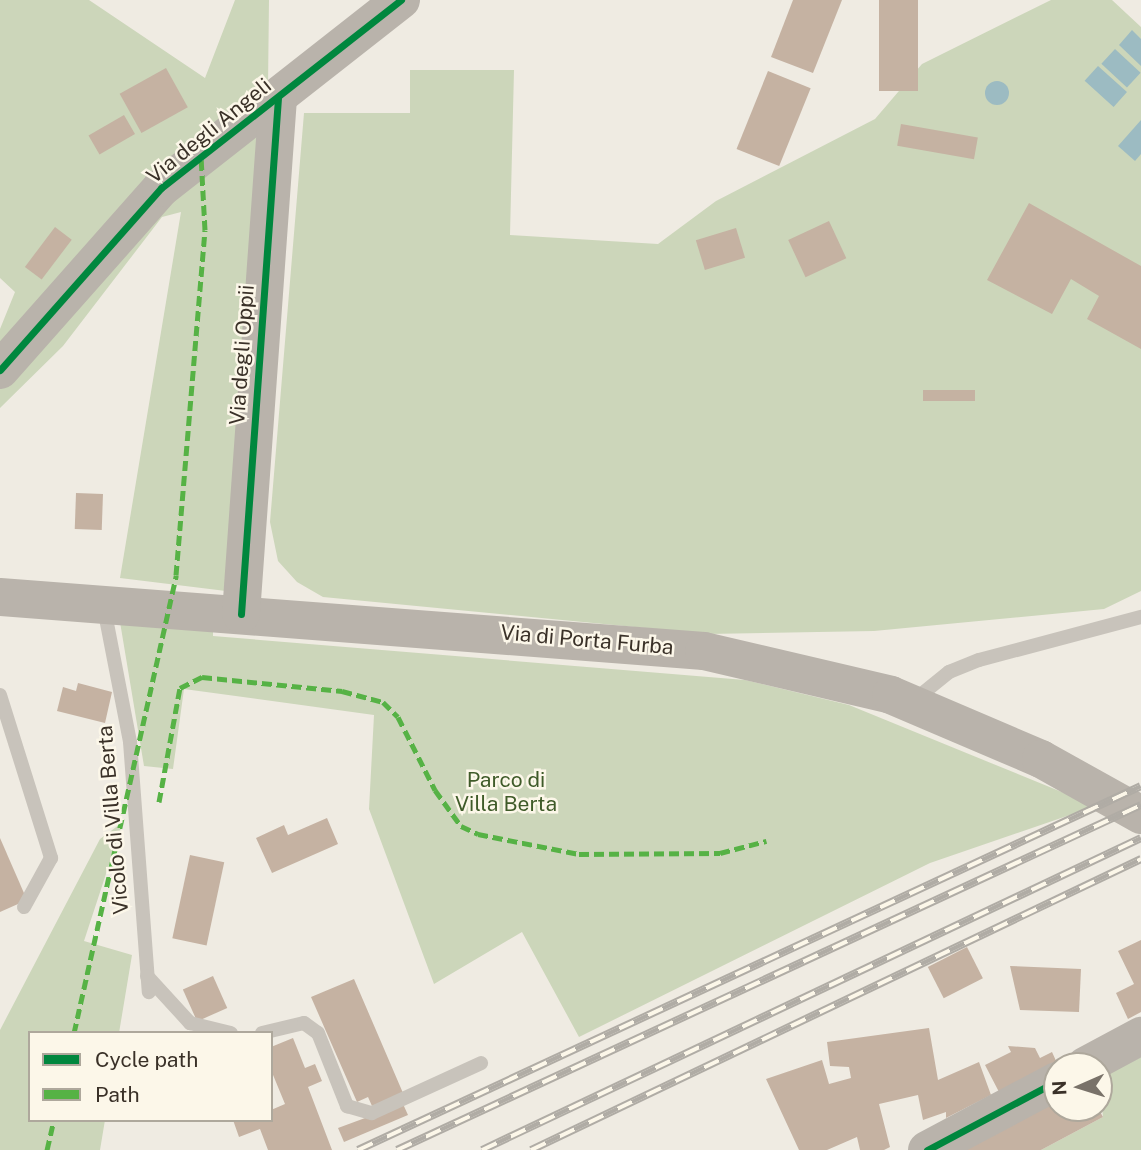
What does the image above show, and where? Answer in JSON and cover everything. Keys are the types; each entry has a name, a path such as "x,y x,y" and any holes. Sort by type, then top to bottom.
{"street":[{"name":"Via degli Angeli","path":"0,370 161,188 401,0"},
{"name":"Via degli Oppii","path":"241,614 278,98"},
{"name":"Via di Porta Furba","path":"0,597 644,643 816,674 911,703 1041,759 1141,815"},
{"path":"1111,1052 1141,1036"},
{"path":"927,1150 1043,1088"}],"lane":[{"name":"Vicolo di Villa Berta","path":"103,604 131,742 149,992"},
{"path":"911,703 949,672 979,660 1141,617"},
{"path":"0,695 51,858 24,907"},
{"path":"147,976 190,1023 223,1031"},
{"path":"270,1031 304,1023 318,1033 347,1106 372,1113 481,1063"}],"green space":[{"path":"0,0 89,0 205,78 235,0 269,0 268,86 226,591 120,578 181,212 162,217 63,346 0,408 0,329 15,292 0,278"},
{"path":"1051,0 1112,0 1141,27 1141,591 1104,609 874,631 707,634 323,597 297,582 278,561 270,522 304,113 410,113 410,70 514,70 510,235 658,244 716,201 875,119 922,64"},
{"name":"Parco di Villa Berta","path":"120,622 213,626 213,636 745,680 849,705 1096,806 930,863 579,1037 522,932 434,984 369,809 374,715 184,689 173,769 144,766"},
{"path":"123,822 84,941 132,955 119,1031 28,1031 28,1122 105,1122 100,1150 0,1150 0,1030 100,839"},
{"path":"1141,1057 1141,1150 1041,1150 1094,1122 1113,1122 1113,1071"}],"water":[{"path":"1132,30 1141,39 1141,66 1119,45"},
{"path":"1115,49 1141,73 1127,87 1101,64"},
{"path":"1098,66 1127,92 1114,107 1085,81"},
{"path":"997,81 1008,88 1009,93 1002,104 997,105 986,98 985,93 992,82"},
{"path":"1141,120 1141,154 1135,161 1118,146"}],"building":[{"path":"793,0 842,0 813,73 771,57"},
{"path":"879,0 918,0 918,91 879,91"},
{"path":"166,68 188,107 141,133 120,94"},
{"path":"768,71 811,88 779,166 737,149"},
{"path":"124,115 135,134 99,155 88,136"},
{"path":"901,124 978,138 974,159 897,146"},
{"path":"1029,203 1141,266 1141,349 1087,319 1099,296 1071,279 1052,314 987,280"},
{"path":"829,221 846,258 806,277 788,240"},
{"path":"55,227 72,240 42,280 25,267"},
{"path":"736,228 745,258 705,270 696,240"},
{"path":"923,390 975,390 975,401 923,401"},
{"path":"76,493 103,494 102,530 75,529"},
{"path":"78,683 112,692 105,723 57,711 63,687 76,691"},
{"path":"327,818 338,844 272,873 256,838 284,825 288,835"},
{"path":"0,838 27,900 0,912"},
{"path":"190,855 224,862 207,945 172,938"},
{"path":"1141,940 1141,1012 1128,1019 1116,993 1134,984 1118,951"},
{"path":"967,947 983,978 944,998 928,967"},
{"path":"1010,966 1081,969 1079,1012 1020,1010"},
{"path":"213,976 227,1008 197,1021 183,989"},
{"path":"354,979 403,1093 372,1106 368,1097 357,1102 311,997"},
{"path":"929,1028 938,1080 979,1062 991,1095 946,1118 946,1112 923,1120 918,1095 879,1104 890,1147 884,1150 860,1150 857,1137 827,1150 799,1150 766,1079 822,1060 829,1084 851,1078 849,1067 830,1066 827,1042"},
{"path":"293,1038 305,1068 315,1064 322,1081 308,1087 332,1150 268,1150 260,1129 239,1137 234,1122 273,1122 273,1109 285,1104 273,1075 273,1046"},
{"path":"1008,1046 1035,1048 1040,1058 1043,1056 1043,1070 999,1092 985,1065 1011,1052"},
{"path":"403,1104 408,1115 344,1142 338,1128"},
{"path":"1043,1107 1043,1122 1094,1122 1041,1150 961,1150"}],"railway":[{"path":"358,1150 1141,786"},
{"path":"397,1150 1141,805"},
{"path":"482,1150 1141,838"},
{"path":"531,1150 1141,859"}],"marked path":[{"path":"74,1031 176,575 205,230 201,156"},
{"path":"159,802 180,688 202,677 342,691 383,702 398,717 435,790 461,826 478,834 579,854 720,853 766,841"},
{"path":"47,1150 54,1122"}],"cycle path":[{"path":"0,370 161,188 401,0"},
{"path":"241,614 278,98"},
{"path":"927,1150 1043,1088"}]}
